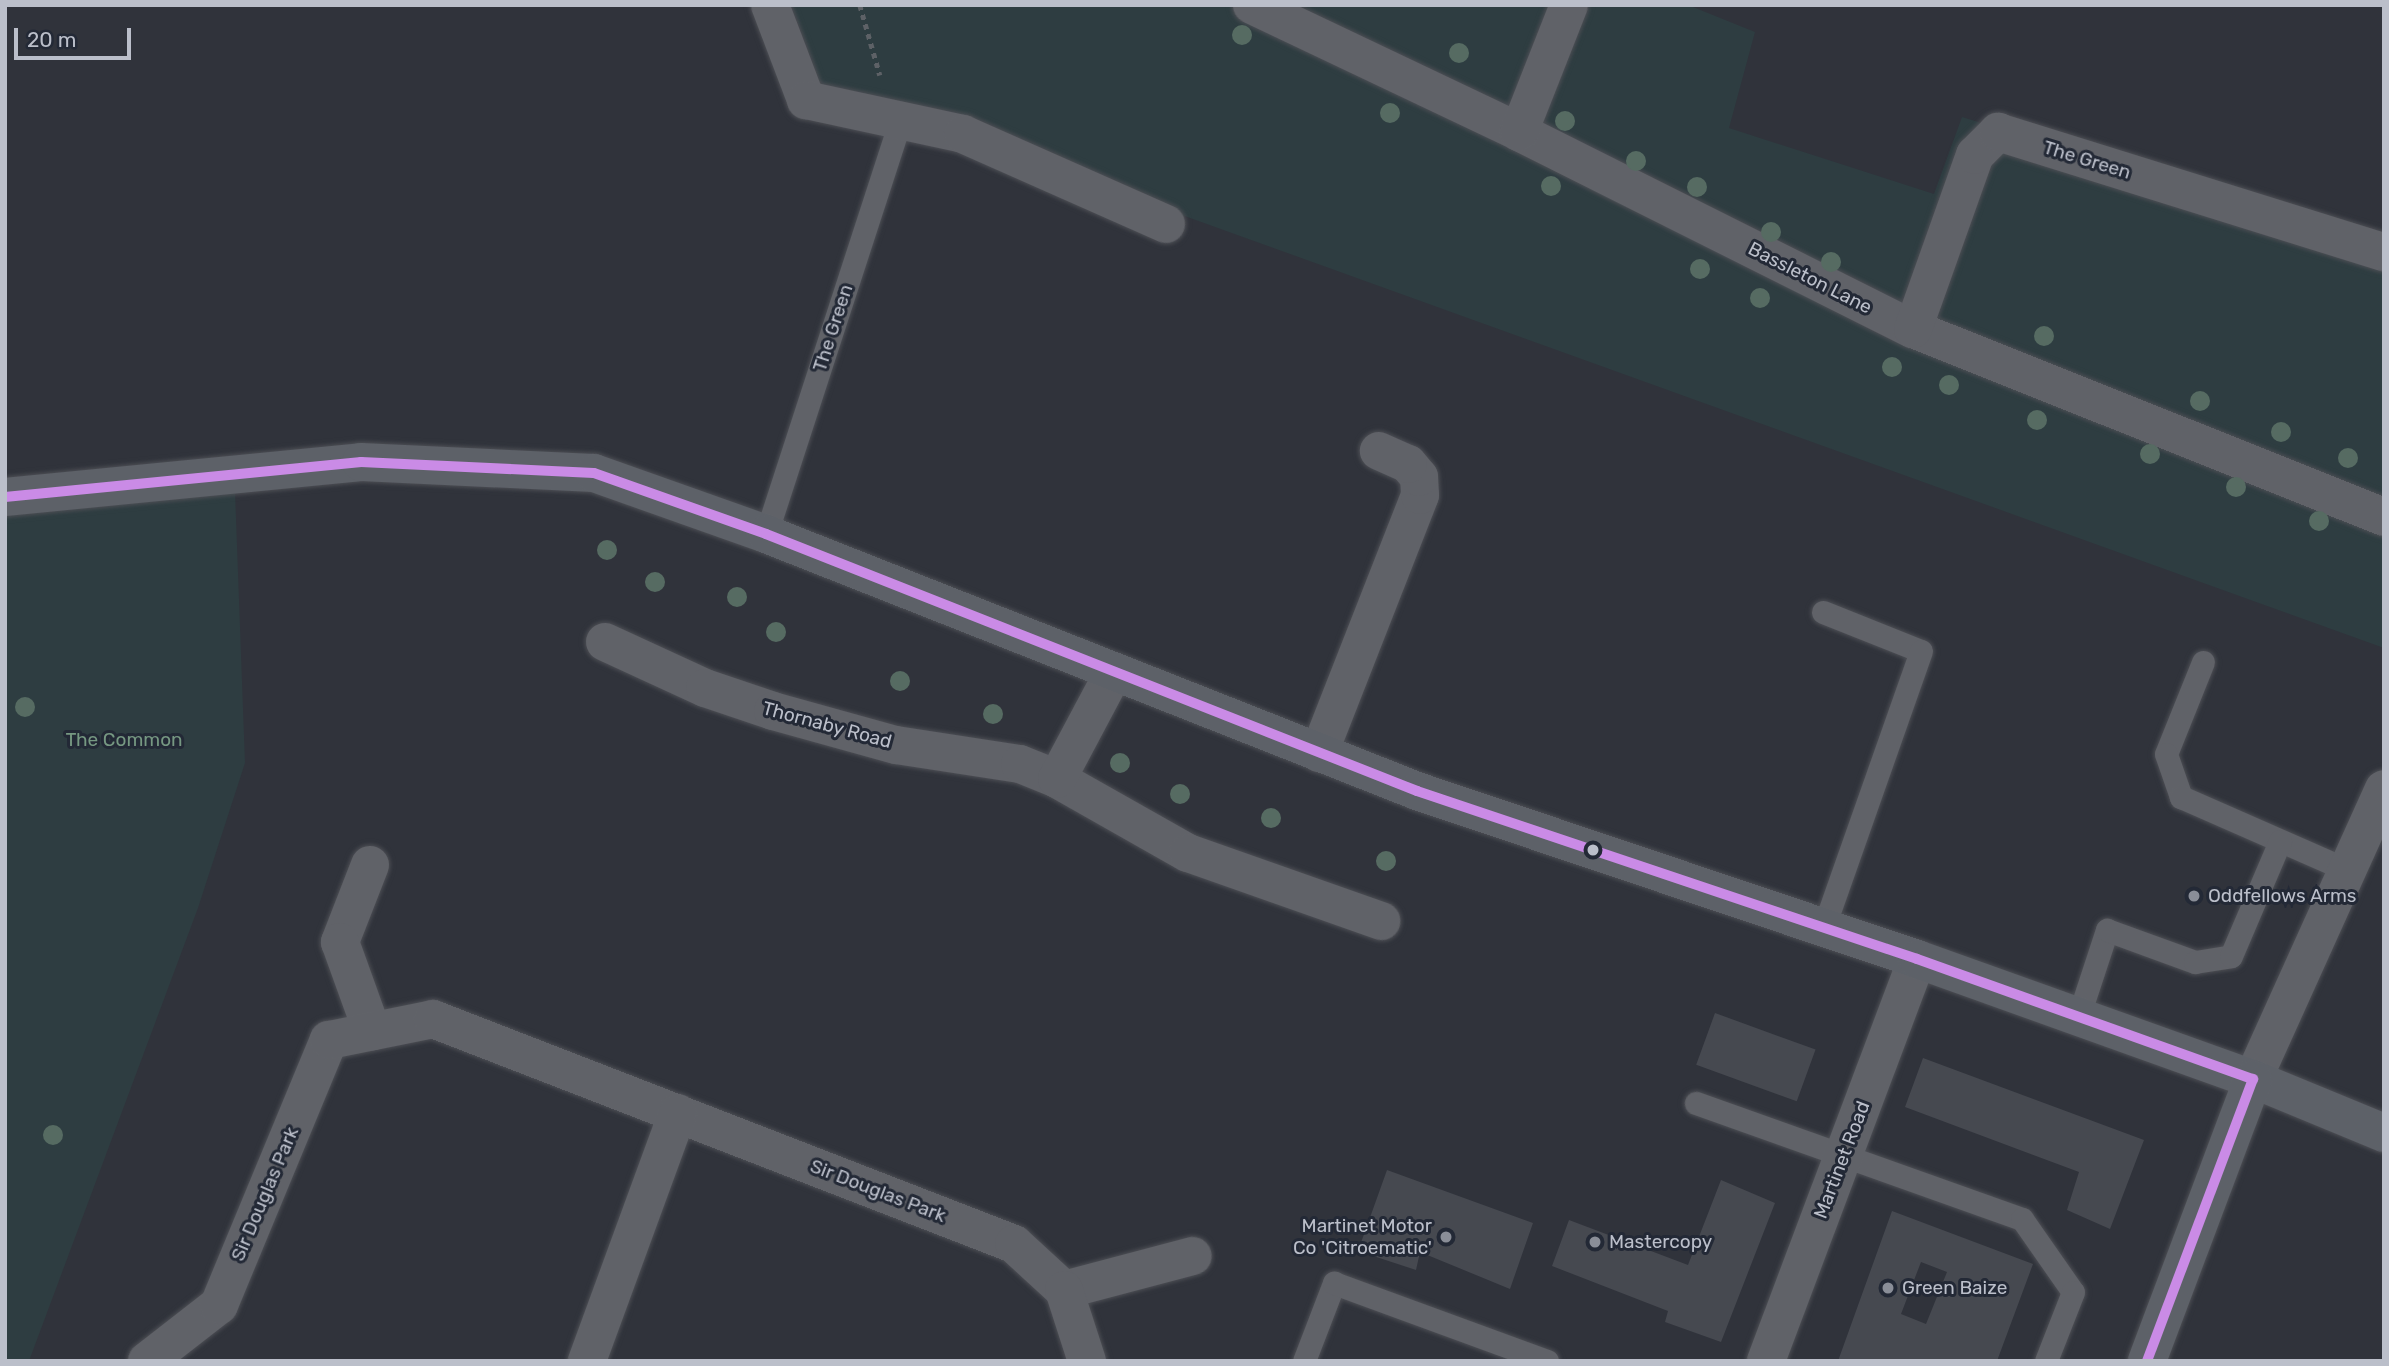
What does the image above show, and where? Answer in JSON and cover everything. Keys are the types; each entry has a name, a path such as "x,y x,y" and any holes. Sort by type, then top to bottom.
{"street":[{"path":"769,5 806,100 963,134 1166,224"},
{"name":"Bassleton Lane","path":"1252,5 1519,132 1913,329 2384,517"},
{"path":"1519,132 1569,5"},
{"name":"The Green","path":"1913,329 1975,155 1998,132 2384,252"},
{"path":"1319,753 1420,495 1419,477 1408,464 1379,451"},
{"path":"5,497 360,462 594,473 766,534 1319,753 1917,958 2253,1079 2384,1133"},
{"name":"Thornaby Road","path":"605,642 705,688 773,711 896,745 1020,764 1057,779 1188,853 1381,921"},
{"path":"1057,779 1114,672"},
{"path":"2147,1361 2253,1079 2384,789"},
{"path":"370,865 340,942 372,1031"},
{"name":"Martinet Road","path":"1766,1361 1917,958"},
{"name":"Sir Douglas Park","path":"147,1361 219,1305 329,1040 433,1018 1014,1244 1064,1290 1087,1361"},
{"path":"587,1361 678,1112"},
{"path":"1064,1290 1193,1256"}],"lane":[{"name":"The Green","path":"766,534 900,122"},
{"path":"1823,612 1921,651 1824,926"},
{"path":"2203,662 2166,754 2181,797 2347,870"},
{"path":"2078,1018 2108,929 2195,962 2231,956 2280,841"},
{"path":"1696,1103 2022,1219 2073,1292 2046,1361"},
{"path":"1304,1361 1334,1283 1547,1361"}],"path":[{"path":"860,5 870,51 900,122"}],"green space":[{"path":"791,5 1688,5 1755,32 1729,128 1934,194 1962,117 2384,246 2384,648 821,85"},
{"name":"The Common","path":"235,491 245,763 198,908 29,1361 5,1361 5,516"}],"building":[{"path":"1715,1013 1816,1050 1797,1101 1696,1065"},
{"path":"1923,1058 2144,1140 2110,1229 2067,1210 2079,1172 1905,1107"},
{"name":"Martinet Motor Co 'Citroematic'","path":"1387,1170 1533,1223 1510,1289 1420,1252 1416,1270 1358,1251"},
{"name":"Mastercopy","path":"1721,1180 1775,1203 1721,1342 1665,1322 1668,1311 1552,1266 1569,1220 1688,1265"},
{"path":"1892,1211 2033,1264 1997,1361 1838,1361","holes":["1921,1262 1947,1272 1926,1324 1901,1314"]}],"transit line":[{"path":"5,497 361,462 594,473 766,534 1417,791 1917,959 2253,1079 2147,1361"}],"place":[{"name":"Oddfellows Arms","path":"2194,896"},
{"name":"Martinet Motor Co 'Citroematic'","path":"1446,1237"},
{"name":"Mastercopy","path":"1595,1242"},
{"name":"Green Baize","path":"1888,1288"}]}
